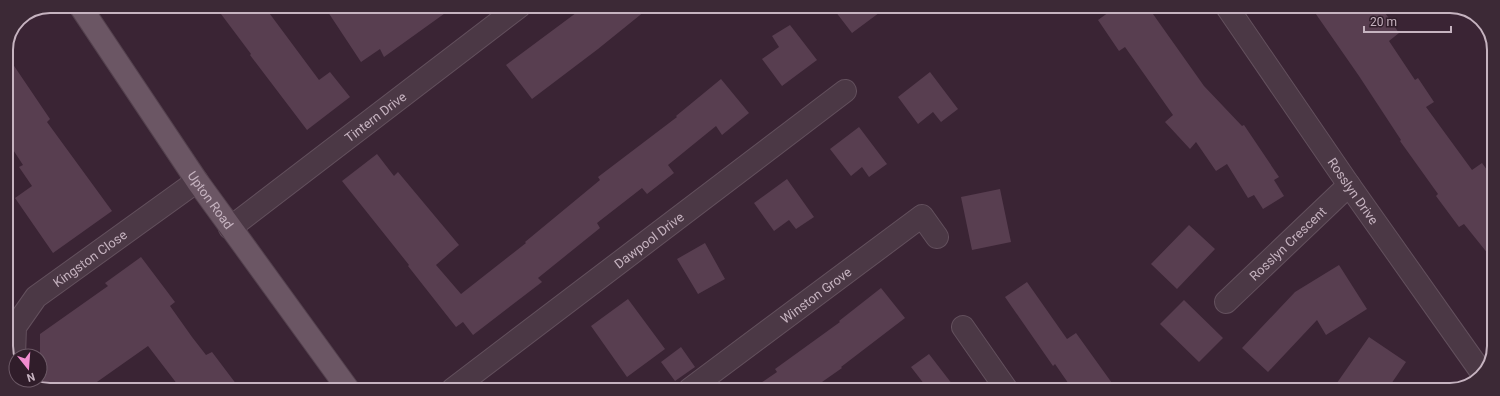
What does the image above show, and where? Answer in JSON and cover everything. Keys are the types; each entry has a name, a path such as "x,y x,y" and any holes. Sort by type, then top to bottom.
{"main road":[{"name":"Upton Road","path":"85,13 197,181 344,383"}],"street":[{"name":"Tintern Drive","path":"230,228 511,13"},
{"name":"Rosslyn Drive","path":"1232,13 1349,185 1479,369"},
{"name":"Dawpool Drive","path":"461,383 845,91"},
{"name":"Kingston Close","path":"14,348 15,327 36,297 197,181"},
{"name":"Rosslyn Crescent","path":"1226,302 1349,185"},
{"name":"Winston Grove","path":"698,383 922,216 937,236"},
{"path":"963,327 1002,383"}],"building":[{"path":"220,13 269,13 319,80 330,72 350,97 307,130 250,55 251,54"},
{"path":"329,13 445,13 384,57 380,49 361,62"},
{"path":"576,13 643,13 532,99 506,65"},
{"path":"837,13 879,13 852,33"},
{"path":"1108,13 1152,13 1204,86 1242,126 1244,125 1279,177 1274,180 1284,196 1263,209 1254,195 1248,198 1227,164 1216,171 1196,142 1190,149 1165,122 1173,115 1125,47 1119,51 1098,20"},
{"path":"1315,13 1385,13 1399,33 1389,41 1415,80 1418,78 1434,102 1426,107 1472,170 1482,163 1487,170 1487,253 1464,224 1459,227 1436,196 1438,194 1400,141 1401,140"},
{"path":"790,25 817,60 782,86 762,59 779,47 772,36"},
{"path":"13,64 50,119 47,122 112,211 53,253 15,198 32,186 19,167 23,165 13,150"},
{"path":"930,72 958,109 941,122 933,112 918,124 898,97"},
{"path":"721,79 749,113 722,135 716,126 668,165 674,173 647,194 642,188 597,223 600,228 538,278 542,282 473,335 463,322 456,327 342,181 377,154 394,176 398,172 459,245 436,265 461,294 526,243 525,242 600,180 598,177 677,117 676,116"},
{"path":"859,127 887,164 869,177 862,167 851,176 830,149"},
{"path":"787,179 814,217 796,229 789,220 774,231 754,203"},
{"path":"1000,189 1011,242 972,250 961,197"},
{"path":"1189,225 1215,249 1177,289 1151,264"},
{"path":"705,243 725,279 698,294 677,259"},
{"path":"141,257 175,302 170,306 192,337 206,355 212,352 235,383 176,383 148,346 96,383 48,383 48,348 40,348 40,334 108,286 105,283"},
{"path":"1339,265 1367,309 1326,335 1317,320 1268,372 1242,348 1295,292"},
{"path":"1027,282 1067,339 1076,333 1112,383 1068,383 1055,364 1053,366 1005,297"},
{"path":"881,288 905,318 821,383 761,383 777,372 775,369 840,322 839,321"},
{"path":"628,299 665,349 627,377 591,326"},
{"path":"1184,300 1223,338 1199,362 1160,324"},
{"path":"1369,337 1406,362 1392,383 1337,383"},
{"path":"681,347 695,367 675,381 661,362"},
{"path":"929,354 951,383 923,383 911,367"}]}
